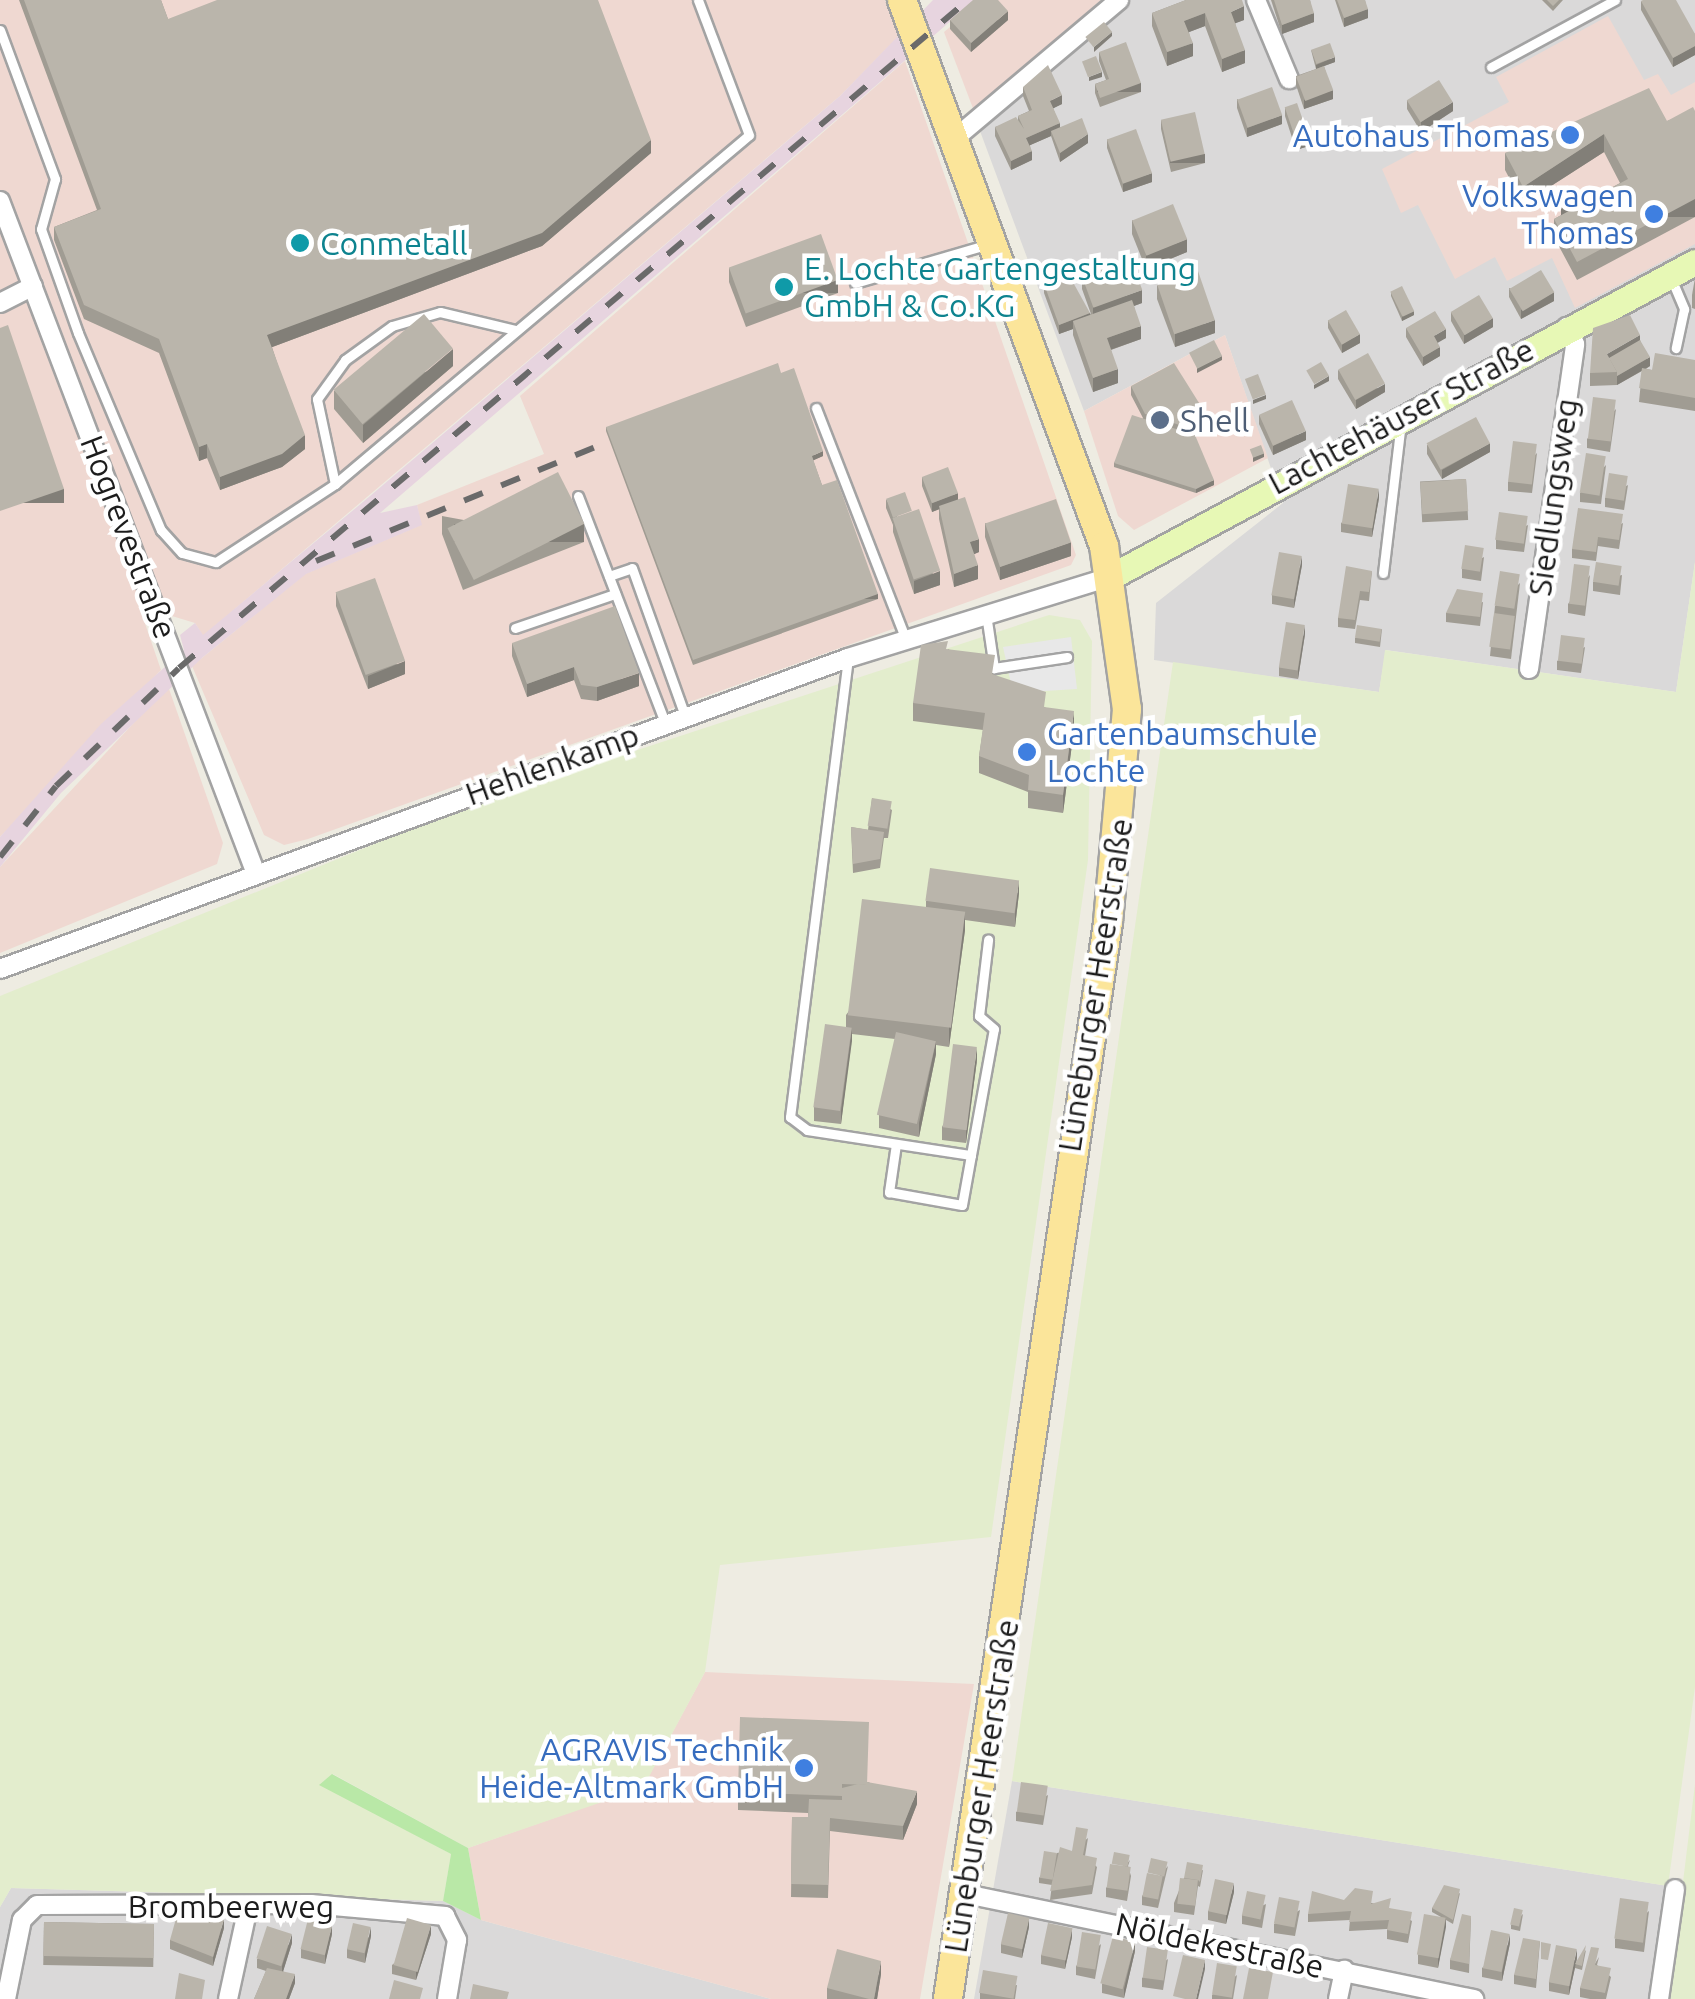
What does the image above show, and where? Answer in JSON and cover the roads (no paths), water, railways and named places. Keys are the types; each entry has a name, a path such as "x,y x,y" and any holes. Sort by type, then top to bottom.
{"main road":[{"name":"Lüneburger Heerstraße","path":"902,0 1110,577 1124,648 1124,780 948,1999"}],"street":[{"path":"954,139 1120,0"},
{"path":"1256,0 1289,79"},
{"name":"Hogrevestraße","path":"0,201 256,874"},
{"name":"Lachtehäuser Straße","path":"1110,577 1400,415 1695,262"},
{"path":"0,303 33,286"},
{"name":"Siedlungsweg","path":"1529,669 1575,344 1567,327"},
{"name":"Hehlenkamp","path":"0,970 848,658 985,612 1110,577"},
{"path":"1659,1999 1676,1888"},
{"name":"Nöldekestraße","path":"966,1894 1474,1999"},
{"name":"Brombeerweg","path":"6,1999 22,1920 37,1905 248,1907 446,1916 457,1940 446,1999"},
{"path":"228,1999 248,1907"},
{"path":"1338,1999 1344,1970"}],"lane":[{"path":"0,30 55,180 41,229 161,530 182,553 216,562 335,484 749,135 698,0"},
{"path":"1492,68 1615,0"},
{"path":"854,283 992,244"},
{"path":"1669,275 1684,309 1676,348"},
{"path":"335,484 316,399 344,360 392,326 440,312 515,330"},
{"path":"816,408 905,638"},
{"path":"1383,573 1400,415"},
{"path":"578,496 665,723"},
{"path":"608,576 632,568 685,716"},
{"path":"515,628 615,594"},
{"path":"985,612 994,668 1066,657"},
{"path":"848,658 790,1117 807,1130 971,1156"},
{"path":"896,1144 889,1192 962,1205 994,1029 979,1016 988,940"}],"railway":[{"path":"0,857 56,786 179,668 968,0"},
{"path":"316,561 608,442"}],"place":[{"name":"Autohaus Thomas","path":"1570,135"},
{"name":"Volkswagen Thomas","path":"1654,214"},
{"name":"Conmetall","path":"300,243"},
{"name":"E. Lochte Gartengestaltung GmbH & Co.KG","path":"784,287"},
{"name":"Shell","path":"1160,420"},
{"name":"Gartenbaumschule Lochte","path":"1027,752"},
{"name":"AGRAVIS Technik Heide-Altmark GmbH","path":"804,1768"}]}
